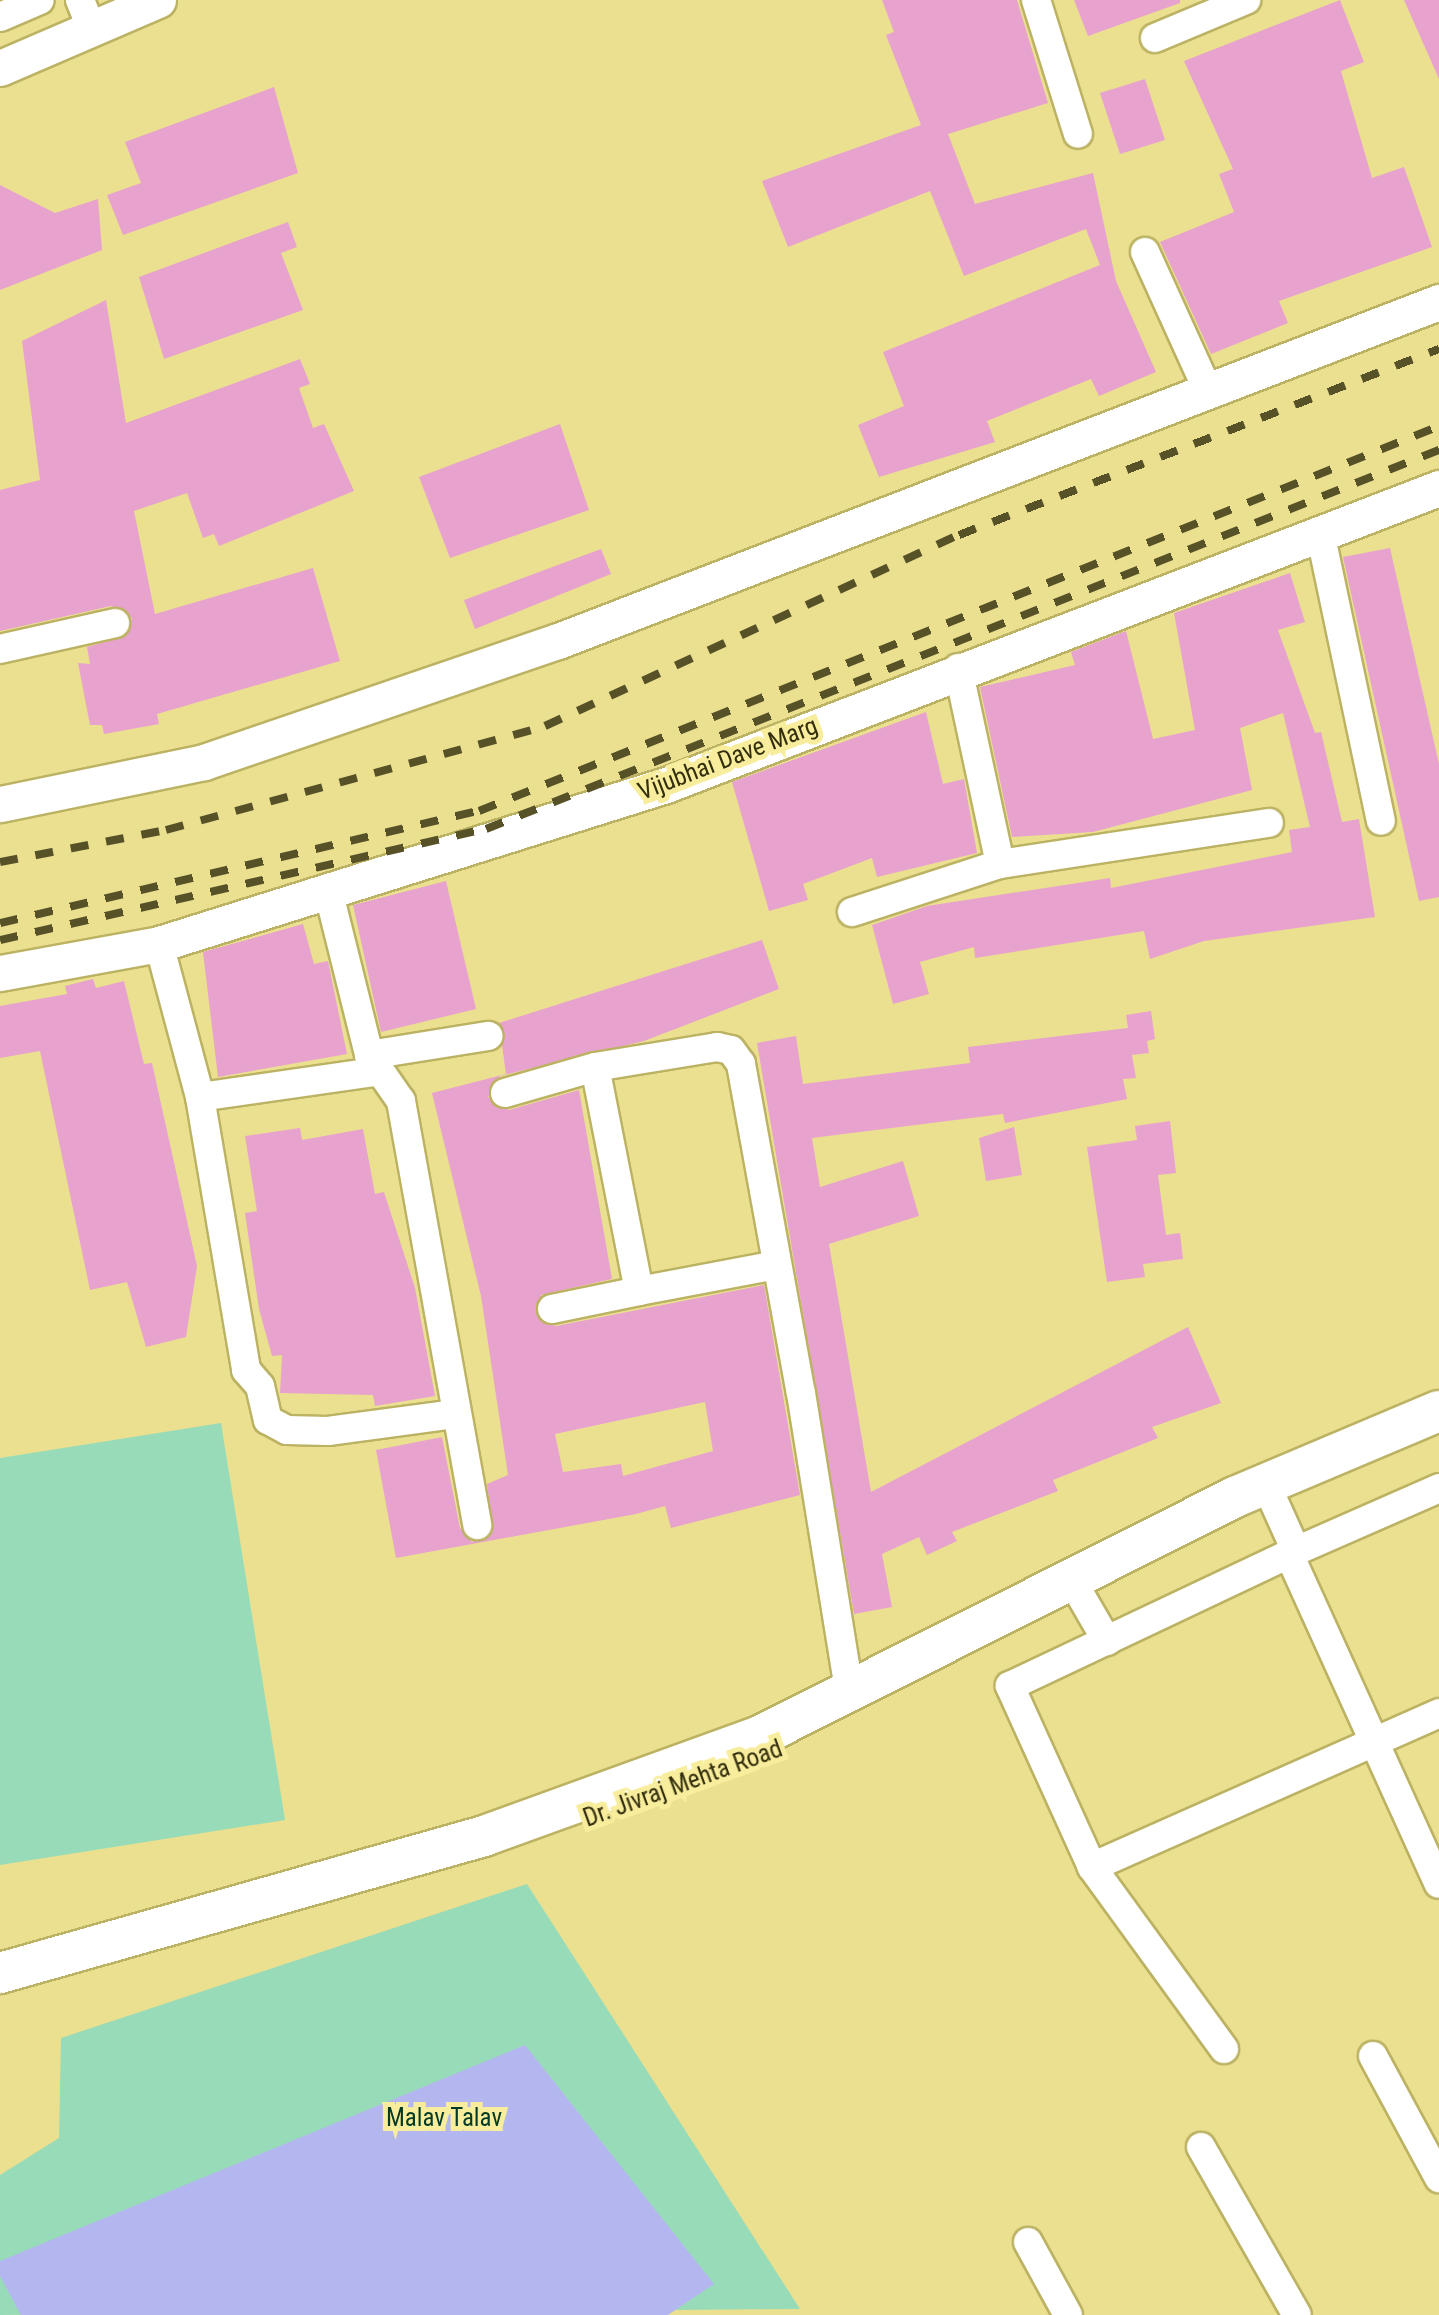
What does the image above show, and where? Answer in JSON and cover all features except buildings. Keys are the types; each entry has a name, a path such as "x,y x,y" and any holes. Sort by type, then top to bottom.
{"main road":[{"path":"0,1973 484,1836 758,1736 1235,1497 1439,1411"},
{"name":"Dr. Jivraj Mehta Road","path":"0,1988 494,1852 772,1754 1274,1502 1439,1433"}],"street":[{"path":"0,16 40,0"},
{"path":"0,68 86,14 158,0"},
{"path":"1036,0 1078,134"},
{"path":"1154,38 1246,0"},
{"path":"1145,252 1209,393"},
{"path":"0,804 204,762 577,634 1439,302"},
{"name":"Vijubhai Dave Marg","path":"0,973 159,944 330,894 666,786 958,668 1439,488"},
{"path":"1320,532 1381,821"},
{"path":"0,649 115,622"},
{"path":"958,668 1000,864"},
{"path":"852,912 1000,864 1270,823"},
{"path":"330,894 374,1063 401,1102 477,1525"},
{"path":"159,944 200,1097 228,1292 246,1370 260,1386 268,1420 287,1430 328,1430 456,1414"},
{"path":"200,1097 488,1036"},
{"path":"505,1093 595,1067 731,1050 740,1064 849,1690"},
{"path":"595,1067 639,1290"},
{"path":"552,1309 776,1265"},
{"path":"1224,2049 1092,1867 1010,1686 1292,1552 1439,1488"},
{"path":"1274,1502 1292,1552 1376,1740 1432,1847 1439,1884"},
{"path":"1081,1596 1107,1641"},
{"path":"1092,1867 1439,1713"},
{"path":"1373,2056 1439,2178"},
{"path":"1201,2147 1297,2315"},
{"path":"1028,2242 1068,2315"}],"green space":[{"path":"221,1423 285,1820 0,1865 0,1458"},
{"name":"Malav Talav","path":"527,1884 800,2309 0,2315 0,2175 59,2138 61,2038"}],"water":[{"path":"525,2045 714,2284 668,2315 21,2315 0,2276 0,2261"}],"railway":[{"path":"0,862 166,830 545,726 959,535 1439,349"},
{"path":"0,923 479,811 1439,426"},
{"path":"0,940 486,829 1439,450"}]}
